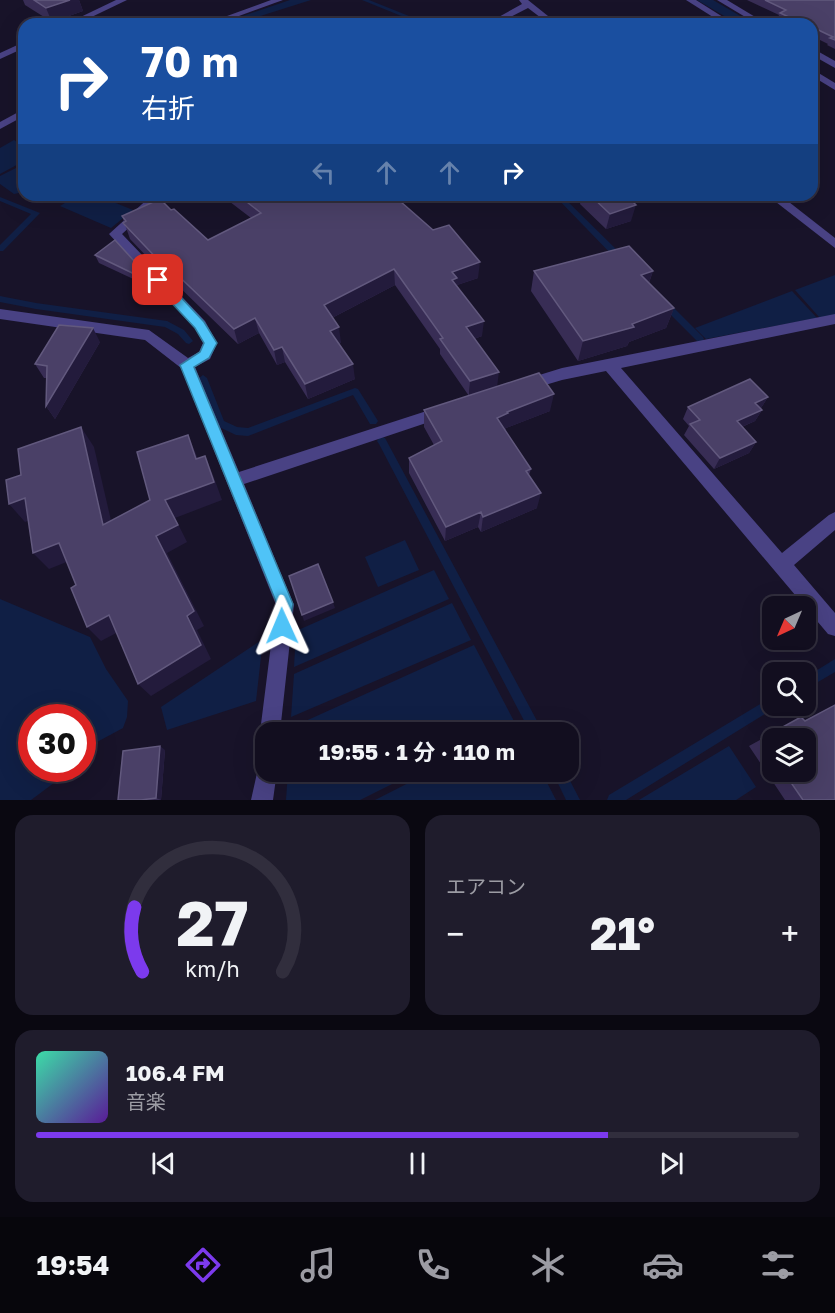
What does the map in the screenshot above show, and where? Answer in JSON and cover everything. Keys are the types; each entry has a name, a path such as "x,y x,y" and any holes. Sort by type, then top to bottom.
{"street":[{"path":"83,18 123,0"},
{"path":"226,18 279,0"},
{"path":"690,0 720,18"},
{"path":"721,0 752,18"},
{"path":"500,18 526,2 546,18"},
{"path":"0,56 18,48"},
{"path":"818,55 835,65"},
{"path":"818,76 835,87"},
{"path":"0,126 18,116"},
{"path":"152,201 115,234 200,325 210,343 205,355 187,365"},
{"path":"781,201 835,244"},
{"path":"0,314 149,336 187,365 285,604 271,722"},
{"path":"508,391 562,374 835,319"},
{"path":"609,364 835,627"},
{"path":"234,480 454,408"},
{"path":"781,565 835,520"},
{"path":"262,800 264,782"}],"water":[{"path":"290,0 311,0 254,18 237,18"},
{"path":"697,0 713,0 744,18 728,18"},
{"path":"14,140 18,143 18,164 0,174 0,148"},
{"path":"18,167 18,193 14,194 0,184 0,176"},
{"path":"68,201 111,201 133,210 111,228 60,206"},
{"path":"835,275 835,315 820,318 795,290"},
{"path":"792,291 817,318 706,339 695,328"},
{"path":"405,540 419,570 378,587 365,557"},
{"path":"434,570 449,599 294,667 296,631"},
{"path":"0,599 90,637 106,669 128,701 127,717 123,728 96,743 96,704 18,704 18,782 55,782 31,800 0,800"},
{"path":"452,603 471,640 291,717 294,674"},
{"path":"263,639 256,701 167,730 161,707"},
{"path":"474,645 514,722 303,722"},
{"path":"729,746 756,787 736,800 639,800"},
{"path":"287,782 396,782 360,800 286,800"},
{"path":"410,782 547,782 556,800 375,800"}],"building":[{"path":"34,0 70,0 46,8"},
{"path":"765,0 835,0 835,40 818,30 818,18 791,18 780,13 786,10"},
{"path":"156,201 162,201 208,240 261,213 246,201 400,201 433,230 449,225 480,262 452,272 457,278 452,280 484,321 466,327 499,372 470,381 440,339 443,338 394,269 324,305 339,327 330,331 353,364 305,384 282,347 274,350 255,318 234,329 167,265 165,267 123,223 126,221 122,216"},
{"path":"596,201 632,201 636,205 610,214"},
{"path":"115,240 155,284 95,255"},
{"path":"629,246 653,271 641,275 674,308 632,324 634,327 583,341 534,271"},
{"path":"59,325 93,328 46,406 47,366 35,364"},
{"path":"539,373 554,394 497,418 531,469 526,471 541,493 483,517 481,512 446,527 409,458 442,441 424,410"},
{"path":"750,379 768,397 755,403 762,410 737,421 756,442 720,458 690,424 700,420 688,407"},
{"path":"81,427 103,525 150,500 137,452 188,435 196,459 205,456 214,482 165,500 178,525 156,536 194,611 187,616 201,645 138,684 109,615 87,627 71,588 76,585 59,543 33,553 25,498 9,504 6,480 21,475 18,449"},
{"path":"318,564 333,602 302,615 289,576"},
{"path":"835,705 835,800 803,800 791,782 816,782 816,728 781,728 801,717 805,721"},
{"path":"160,746 156,798 118,800 123,751"}],"waterway":[{"path":"364,0 410,18"},
{"path":"0,199 36,213 0,249"},
{"path":"563,201 620,258"},
{"path":"0,299 167,324 181,332 189,341"},
{"path":"665,304 700,339"},
{"path":"203,378 220,423 236,431 248,432 355,391 373,421"},
{"path":"382,441 532,722"},
{"path":"816,677 835,665"},
{"path":"614,800 762,709"},
{"path":"564,782 573,800"}],"route":[{"path":"158,280 200,325 210,343 205,355 187,365 285,604 282,626"}]}
